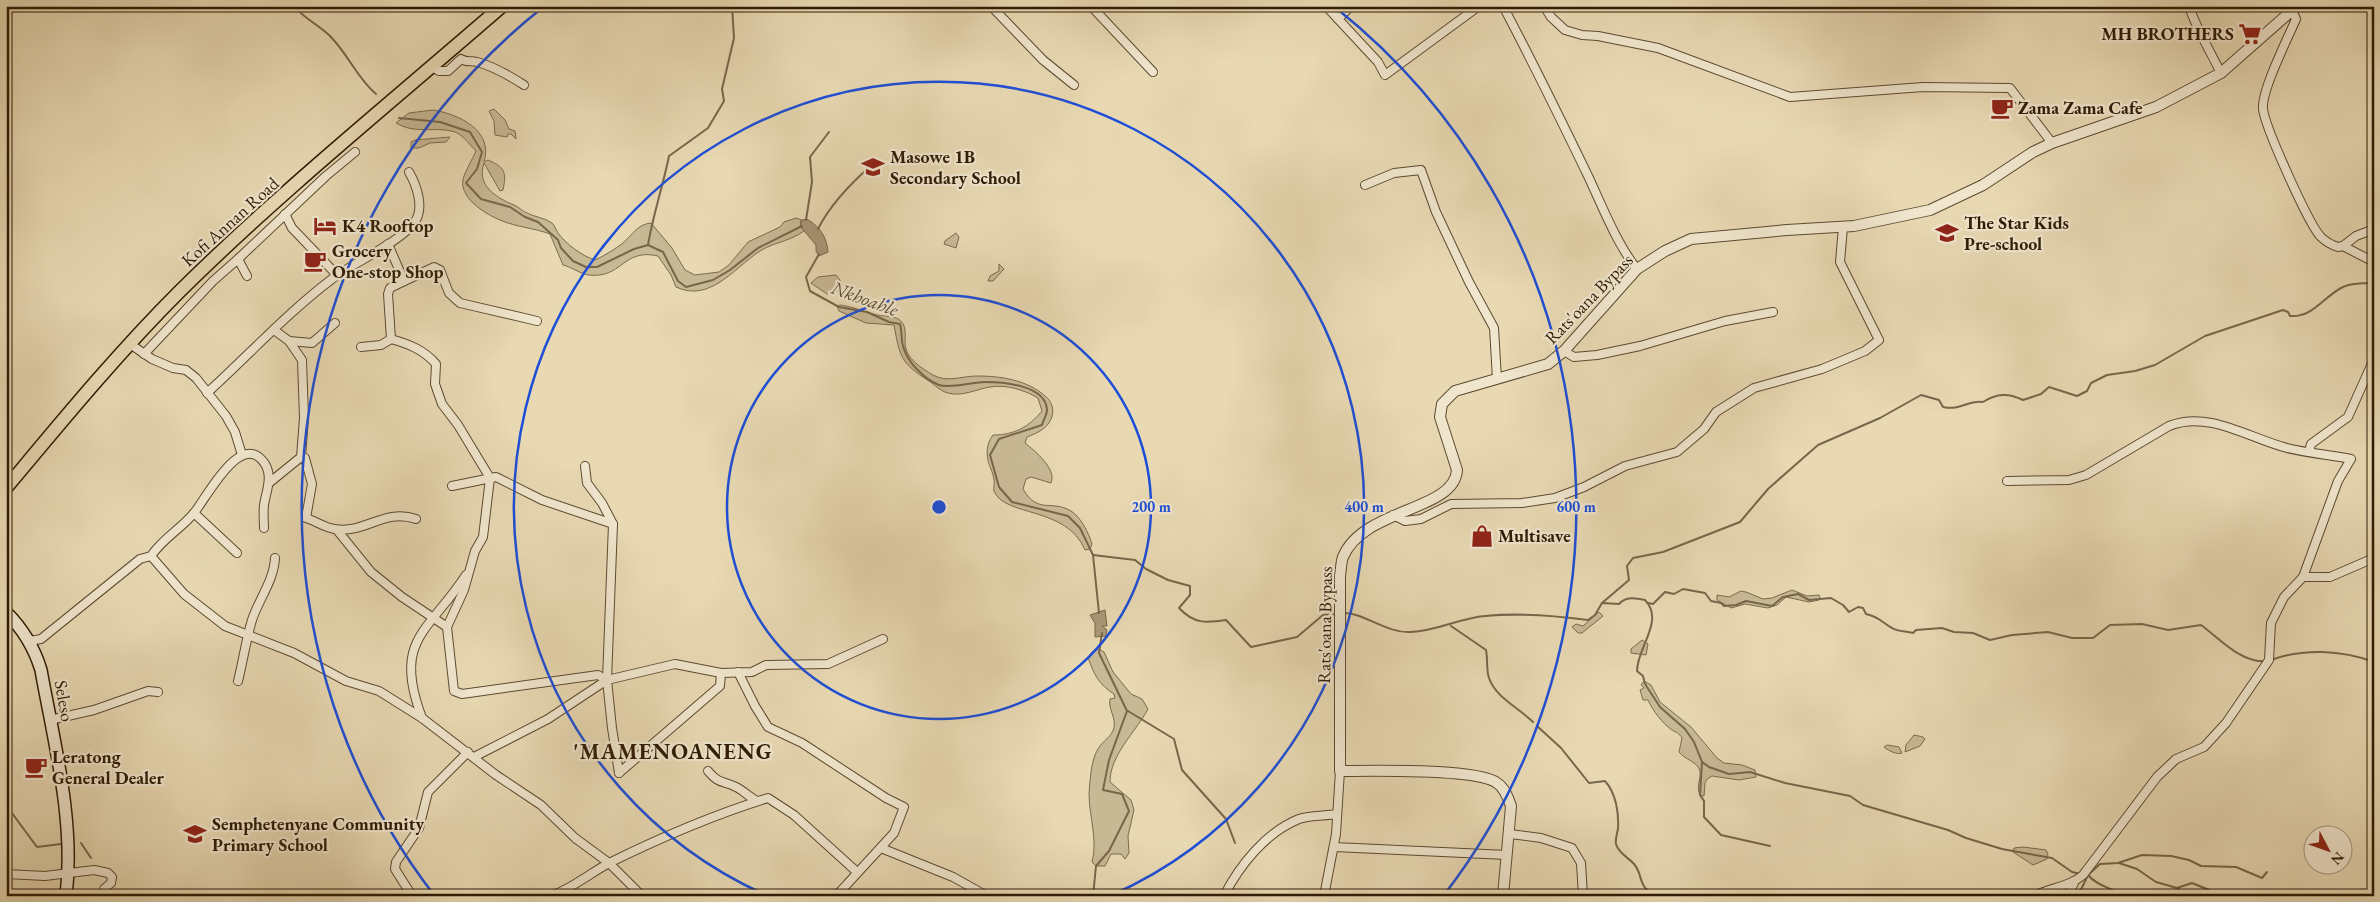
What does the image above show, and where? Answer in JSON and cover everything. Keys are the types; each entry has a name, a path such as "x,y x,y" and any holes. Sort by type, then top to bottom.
{"main road":[{"name":"Kofi Annan Road","path":"6,488 69,411 179,292 322,171 431,66 502,6"},
{"name":"Seleso","path":"9,615 30,641 41,670 66,824 69,872 66,896"}],"street":[{"path":"991,6 1043,60 1074,86"},
{"path":"1091,6 1154,72"},
{"path":"1326,6 1378,62 1385,75 1480,6"},
{"path":"1338,19 1351,6"},
{"path":"1503,6 1533,60 1606,214 1631,262 1637,269"},
{"path":"1544,6 1551,17 1565,30 1582,35 1598,36 1658,48 1790,97 1923,87 2010,88 2052,143"},
{"path":"2188,6 2193,20 2199,28 2221,73"},
{"path":"2295,8 2296,19 2271,78 2262,108 2308,218 2320,237 2331,245 2342,246 2374,262"},
{"name":"Rats'oana Bypass","path":"1340,771 1340,576 1344,557 1357,536 1393,514 1429,501 1444,494 1452,487 1457,470 1454,456 1442,429 1440,410 1442,404 1455,391 1548,364 1564,351 1637,269 1665,251 1692,239 1878,223 1930,210 1983,185 2033,152 2052,143 2156,107 2221,73 2295,8"},
{"path":"431,66 440,71 448,72 461,59 465,62 476,62 511,77 524,85"},
{"path":"144,354 214,281 285,214 322,171 355,152"},
{"path":"1365,185 1394,173 1421,170 1436,212 1469,282 1494,328 1497,379"},
{"path":"207,393 294,310 337,275 388,244 415,223 419,210 416,184 409,172"},
{"path":"285,214 292,228 337,275"},
{"path":"1393,514 1405,521 1421,519 1451,504 1522,503 1555,498 1584,487 1625,466 1677,452 1704,429 1716,412 1754,388 1822,369 1865,351 1878,340 1840,262 1843,227"},
{"path":"2342,246 2356,236 2374,229"},
{"path":"388,244 404,281"},
{"path":"238,259 247,276"},
{"path":"391,339 388,294 390,288 434,267 440,270 449,293 460,303 537,321"},
{"path":"1564,351 1574,357 1597,355 1640,346 1725,321 1773,312"},
{"path":"289,341 312,343 334,323"},
{"path":"269,483 301,457 304,418 302,360 289,341 274,330"},
{"path":"361,347 381,345 391,339 408,344 428,355 436,364 435,384 442,404 458,425 490,478 483,537 476,551 464,590 447,627 454,691 462,694 598,675 607,680"},
{"path":"130,344 152,360 173,368 186,370 196,378 226,416 235,432 242,455"},
{"path":"2308,452 2311,444 2348,417 2374,359"},
{"path":"2007,481 2069,480 2086,475 2165,428 2181,421 2198,420 2212,423 2248,433 2270,443 2351,459 2338,481 2303,577 2284,597 2271,623 2270,660 2226,723 2204,747 2176,759 2157,777 2107,846 2074,883 2068,896"},
{"path":"30,641 41,639 140,559 152,556 160,543 194,513 236,457 249,453 258,456 266,465 269,483 264,505 264,528"},
{"path":"301,457 305,458 311,476 306,518 337,530 350,529 394,515 416,519"},
{"path":"585,466 588,483 602,503 613,524 607,680 612,728 620,773 720,686 721,673"},
{"path":"452,486 496,477 542,500 613,524"},
{"path":"194,513 237,553"},
{"path":"337,530 372,572 402,597 447,627"},
{"path":"152,556 184,594 225,626 294,652 346,681 379,691 422,718 496,775 541,805 575,838 609,863 642,896"},
{"path":"238,682 248,636 261,596 275,571 275,558"},
{"path":"2303,577 2330,577 2374,558"},
{"path":"422,718 411,686 415,644 433,616 472,567"},
{"path":"6,635 9,615"},
{"path":"412,896 395,868 396,862 419,828 428,792 471,754 548,718 607,680 675,664 721,673 752,672 766,665 828,664 883,639"},
{"path":"738,672 768,727 802,743 886,798 904,806 894,833 839,893 833,896"},
{"path":"50,720 94,710 148,691 158,692"},
{"path":"708,771 716,780 737,788 748,797 757,801"},
{"path":"1324,896 1334,848 1340,771 1440,772 1484,778 1497,783 1506,794 1511,806 1503,896"},
{"path":"551,896 580,882 609,863 739,806 768,798 794,815 858,872"},
{"path":"1224,896 1233,878 1251,856 1280,830 1300,818 1337,814"},
{"path":"1510,834 1541,838 1572,848 1581,863 1583,896"},
{"path":"881,848 953,877 987,896"},
{"path":"1334,848 1507,855"},
{"path":"6,874 46,876 94,870 108,873 112,880 104,889"},
{"path":"2034,896 2046,890 2074,883"}],"shaded area":[{"path":"494,109 505,120 509,129 515,131 516,139 511,134 508,134 507,137 495,135 494,121 489,111"},
{"path":"433,110 453,115 463,120 479,133 484,141 486,151 484,162 488,160 503,170 505,178 503,190 500,191 484,163 482,171 485,185 495,195 525,212 552,223 561,237 570,245 585,256 595,260 623,243 642,225 651,223 672,248 685,270 695,275 719,272 729,265 748,242 780,227 784,222 796,218 802,220 800,222 805,230 794,237 760,251 721,281 700,291 688,291 676,287 671,275 658,256 652,255 635,257 606,274 589,275 579,272 563,265 550,234 500,220 473,203 464,190 463,183 465,173 476,151 461,136 451,131 416,129 396,123 409,113"},
{"path":"450,137 446,142 430,143 419,148 411,148 411,142 415,140"},
{"path":"807,219 816,225 822,233 828,252 819,256 816,251 816,245 800,226 802,220"},
{"path":"956,233 959,237 956,248 944,244 945,241"},
{"path":"999,264 1004,269 993,281 988,281 990,276 999,271"},
{"path":"836,275 842,286 838,291 827,294 811,283 818,277"},
{"path":"841,305 896,318 902,322 905,328 906,350 919,366 933,375 944,379 977,376 1004,378 1030,386 1047,398 1053,410 1051,419 1044,428 1027,437 1025,443 1048,466 1051,472 1051,483 1031,477 1026,479 1023,489 1034,502 1064,508 1075,514 1089,535 1092,544 1090,549 1085,550 1076,536 1065,526 1051,519 1010,505 1000,499 994,491 994,479 987,457 989,442 993,435 1014,432 1032,422 1042,411 1038,398 1021,390 1002,386 959,394 942,391 920,375 903,359 894,325 866,323 839,311 837,306"},
{"path":"1792,590 1807,596 1819,595 1820,597 1819,600 1809,602 1786,597 1777,605 1768,608 1745,604 1731,608 1717,600 1717,595 1729,597 1741,591 1763,599 1772,598"},
{"path":"1105,610 1107,626 1102,626 1107,630 1106,636 1095,637 1095,623 1090,615"},
{"path":"1599,612 1603,616 1582,633 1578,633 1572,627 1576,624 1583,626"},
{"path":"1642,640 1648,644 1646,655 1631,653 1631,649"},
{"path":"1099,649 1104,652 1113,672 1131,694 1142,699 1148,709 1124,744 1111,772 1110,782 1131,800 1134,810 1128,836 1129,853 1125,859 1121,854 1111,854 1105,866 1096,866 1092,862 1094,837 1089,794 1094,759 1100,746 1114,728 1110,699 1115,698 1114,694 1104,687 1097,678 1088,657 1094,650"},
{"path":"1644,681 1651,685 1660,702 1691,727 1717,758 1724,763 1742,765 1755,770 1756,777 1739,780 1712,776 1705,783 1704,796 1700,795 1698,789 1699,768 1679,752 1682,738 1680,735 1661,720 1648,700 1643,700 1640,690 1644,688 1641,685"},
{"path":"1914,735 1925,739 1920,746 1905,752 1906,745"},
{"path":"1887,745 1899,747 1902,753 1891,751 1884,747"},
{"path":"2023,847 2046,850 2048,854 2047,859 2033,865 2013,852 2014,848"}],"waterway":[{"name":"Nkhoahle","path":"294,6 330,36 363,81 376,94"},
{"path":"648,245 669,156 708,128 724,101 722,89 734,38 732,6"},
{"name":"Nkhoahle","path":"399,118 440,122 470,132 482,152 477,169 466,183 481,199 510,207 525,217 538,222 558,240 561,248 573,261 586,267 597,267 634,249 648,245 663,252 678,281 686,287 713,280 730,270 758,248 802,226"},
{"path":"806,220 812,182 810,157 829,132"},
{"path":"818,229 829,210 843,193 874,163"},
{"name":"Nkhoahle","path":"819,254 806,277 810,291 839,307 867,312 889,322 900,324 902,343 908,358 928,379 943,386 985,382 1012,384 1032,390 1045,402 1047,412 1042,425 999,439 990,455 999,487 1012,502 1068,516 1080,528 1093,555 1099,613"},
{"path":"1602,603 1629,580 1627,566 1633,558 1663,552 1740,522 1768,489 1818,445 1880,418 1921,395 1939,400 1943,407 1949,408 1973,402 1983,402 2003,395 2023,400 2041,394 2049,387 2077,396 2087,391 2091,383 2107,375 2135,371 2155,365 2205,336 2283,310 2288,312 2290,316 2305,314 2343,287 2354,284 2374,283"},
{"path":"1093,555 1135,560 1146,569 1168,580 1190,586 1190,595 1179,608 1195,620 1212,622 1226,620 1251,647 1297,637 1323,615 1336,614"},
{"path":"1648,603 1653,604 1665,592 1674,594 1683,589 1705,593 1711,601 1721,603 1724,606 1736,605 1746,601 1772,606 1783,597 1798,594 1809,600 1831,598 1843,605 1849,612 1858,607 1863,608 1866,614 1899,631 1913,633 1916,630 1942,628 1954,632 1973,633 1990,640 2012,635 2048,632 2072,638 2093,638 2110,625 2142,624 2168,630 2201,625 2240,654 2257,661 2266,661"},
{"path":"1343,613 1359,616 1393,630 1411,632 1476,617 1497,615 1537,615 1588,620 1595,615 1602,603 1619,604 1631,598 1645,600 1650,608 1652,617 1637,671 1643,676 1645,684 1660,707 1685,729 1694,742 1702,762 1709,767 1729,774 1750,772 1785,783 1850,796 1863,805 1948,830 1966,838 2002,849 2052,858 2072,872 2081,874"},
{"path":"1451,626 1486,650 1488,675 1492,685 1502,697 1533,722"},
{"name":"Nkhoahle","path":"1093,896 1096,866 1109,851 1129,811 1122,794 1103,790 1109,760 1127,711 1099,653 1102,633"},
{"path":"2271,660 2283,656 2322,652 2349,655 2374,662"},
{"path":"1128,711 1174,739 1182,770 1226,819 1235,843"},
{"path":"1537,726 1561,748 1589,783 1605,781 1609,786 1614,797 1618,816 1617,847 1634,864 1639,872 1642,883 1654,896"},
{"path":"1702,762 1700,795 1704,801 1704,817 1721,835 1770,846"},
{"path":"6,805 37,847 61,844"},
{"path":"81,843 91,858"},
{"path":"2078,896 2088,875 2100,864 2118,863 2142,855 2171,856 2189,860 2201,866 2236,867 2262,878 2267,872"},
{"path":"2119,863 2137,869 2156,882 2177,888 2185,896"},
{"path":"2085,875 2123,896"},
{"path":"2177,888 2192,883 2224,896"}],"place":[{"name":"MH BROTHERS","path":"2250,34"},
{"name":"Zama Zama Cafe","path":"2002,108"},
{"name":"Masowe 1B Secondary School","path":"873,167"},
{"name":"K4 Rooftop","path":"325,226"},
{"name":"The Star Kids Pre-school","path":"1947,233"},
{"name":"Grocery One-stop Shop","path":"315,261"},
{"name":"Multisave","path":"1482,536"},
{"name":"Leratong General Dealer","path":"36,767"},
{"name":"Semphetenyane Community Primary School","path":"195,834"}],"district":[{"name":"'MAMENOANENG","path":"673,751"}]}
